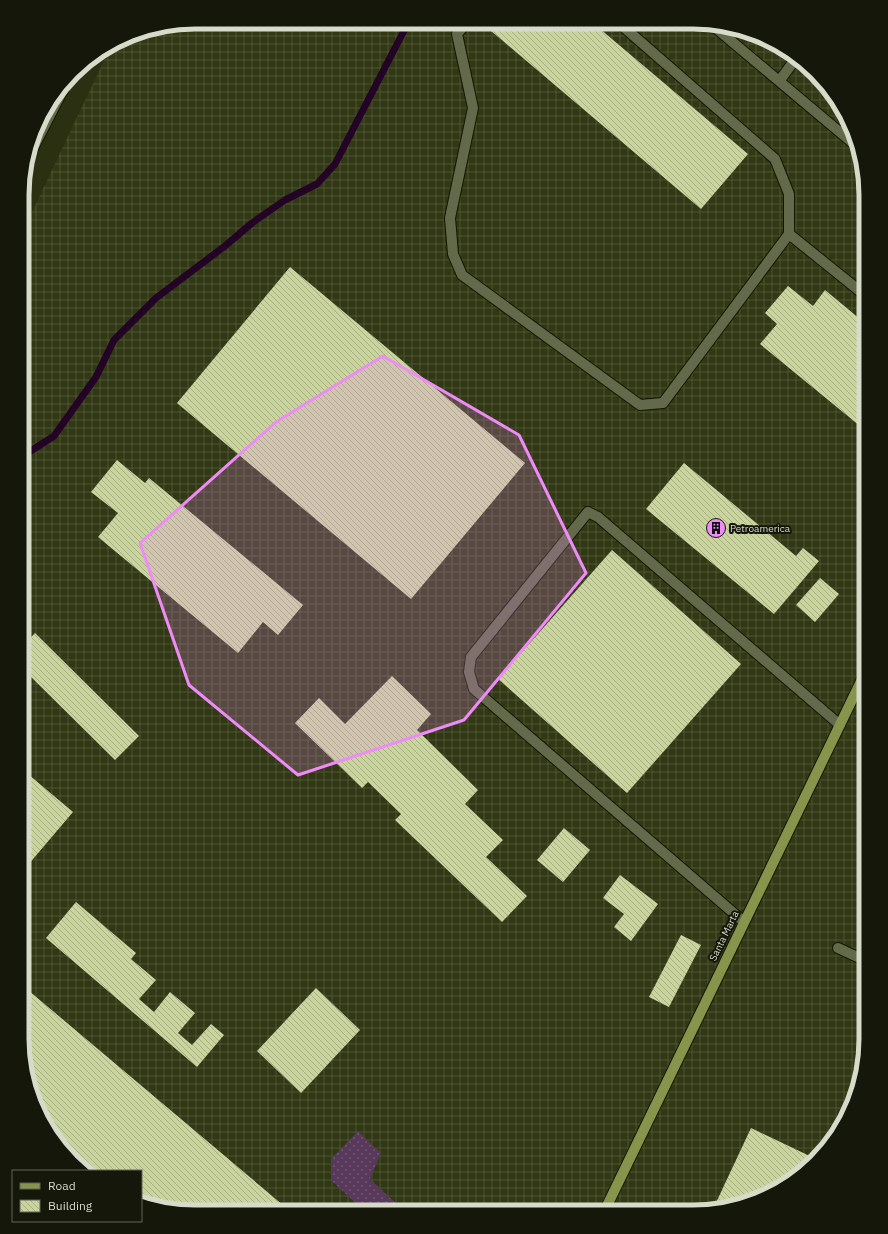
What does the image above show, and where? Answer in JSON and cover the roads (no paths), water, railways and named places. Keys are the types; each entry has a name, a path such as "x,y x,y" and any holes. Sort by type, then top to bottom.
{"main road":[{"name":"Santa Marta","path":"607,1205 859,686"}],"street":[{"path":"461,29 457,34 473,108 450,218 453,254 462,275 640,405 663,403 789,234 789,194 775,159 626,29"},
{"path":"720,31 780,80 849,140"},
{"path":"780,80 793,62"},
{"path":"43,129 54,108"},
{"path":"789,234 859,290"},
{"path":"744,922 474,689 470,672 471,657 588,512 598,517 840,725"},
{"path":"838,948 859,958"}],"waterway":[{"path":"29,452 54,436 96,377 114,340 156,298 225,246 252,223 285,200 317,184 335,164 405,29"}],"place":[{"name":"Petroamerica","path":"716,528"}]}
